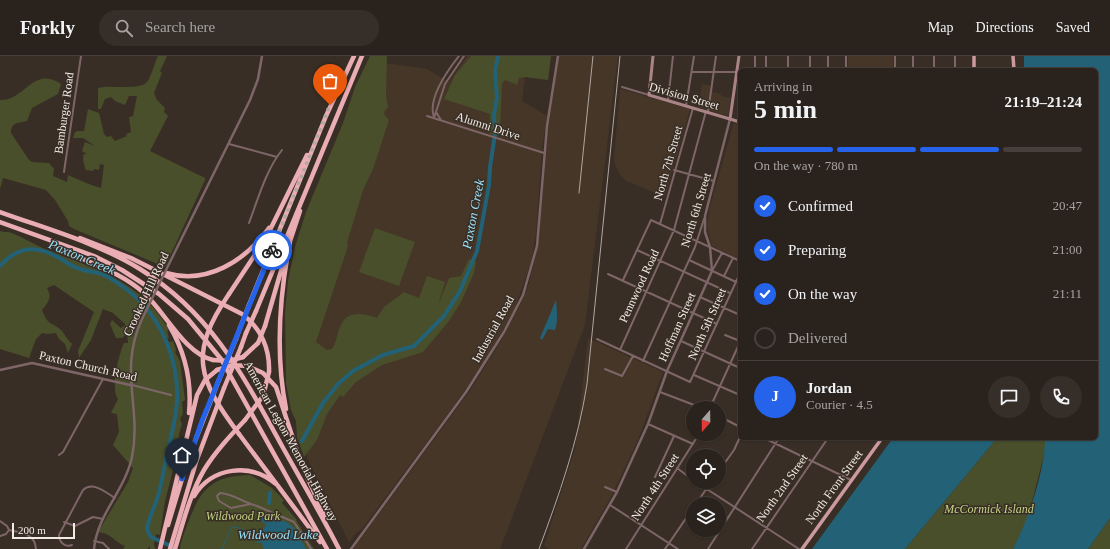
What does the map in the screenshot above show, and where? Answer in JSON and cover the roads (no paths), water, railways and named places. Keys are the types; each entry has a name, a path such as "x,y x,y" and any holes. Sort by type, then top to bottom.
{"highway":[{"path":"324,549 239,434 212,394 207,381 203,362 207,331 215,315 263,243 321,127 354,56"},
{"path":"174,546 196,462 224,388 362,56"},
{"path":"163,540 188,459 321,127"},
{"path":"43,238 54,245 124,278 144,293 192,349 202,356 213,360 225,361 243,357 258,343 265,326 307,188"},
{"name":"American Legion Memorial Highway","path":"0,212 103,250 138,268 174,293 221,342 238,368 340,549"},
{"path":"155,270 174,275 188,276 209,273 223,268 250,250 263,236 279,213"},
{"name":"American Legion Memorial Highway","path":"0,222 102,260 133,276 169,301 196,329 221,359 327,549"},
{"path":"50,230 60,231 110,249 232,308 248,319 256,328 265,343 270,372 263,396 207,466 196,485 174,546 170,549"},
{"path":"290,242 281,292 279,342 284,396 294,440"},
{"path":"159,310 176,339 187,369 190,400 187,431"},
{"path":"161,548 187,431 199,389 208,377 217,370 233,364 247,366 263,372 274,385 308,481 340,549"},
{"path":"189,506 196,493 205,483 216,475 228,471 244,470 257,473 270,480 281,489"}],"main road":[{"path":"649,95 653,56"},
{"name":"North 6th Street","path":"738,68 739,56"},
{"path":"974,56 974,68"},
{"path":"1013,56 1014,68"},
{"name":"North 6th Street","path":"730,119 738,72"},
{"name":"Division Street","path":"649,95 738,121"},
{"name":"North Front Street","path":"802,549 850,480 880,440"}],"street":[{"name":"Bamburger Road","path":"64,172 81,56"},
{"name":"Crooked Hill Road","path":"94,549 96,532 129,469 133,448 134,428 129,367 132,346 142,319 229,144 252,94 258,79 262,56"},
{"path":"434,118 432,111 441,82 459,56"},
{"path":"434,118 445,84 464,56"},
{"name":"Industrial Road","path":"350,549 466,392 515,312 529,277 537,246 544,153 558,56"},
{"path":"668,101 673,56"},
{"path":"686,106 694,56"},
{"name":"Pennwood Road","path":"620,350 674,230 707,112 716,56"},
{"path":"755,56 755,68"},
{"path":"766,56 766,68"},
{"path":"788,56 788,68"},
{"path":"810,56 810,68"},
{"path":"828,56 828,68"},
{"path":"846,56 846,68"},
{"path":"895,56 895,68"},
{"path":"913,56 913,68"},
{"path":"934,56 934,68"},
{"path":"955,56 955,68"},
{"path":"692,72 738,72"},
{"name":"Division Street","path":"622,87 649,95"},
{"name":"North 7th Street","path":"660,224 674,170 693,108"},
{"name":"Alumni Drive","path":"432,111 427,116 544,153"},
{"path":"436,112 442,120"},
{"name":"North 6th Street","path":"643,360 697,241 730,119"},
{"path":"229,144 277,156"},
{"path":"249,223 266,179 277,156 282,150"},
{"path":"674,170 714,181"},
{"name":"Hoffman Street","path":"705,216 705,232 710,247 712,270"},
{"path":"623,280 651,220 738,260"},
{"path":"637,250 730,294"},
{"name":"Hoffman Street","path":"659,391 712,270 722,252"},
{"path":"724,276 733,258"},
{"path":"689,260 736,282"},
{"path":"608,274 717,324"},
{"name":"North 5th Street","path":"667,371 690,382 738,278"},
{"path":"700,297 738,314"},
{"path":"725,335 738,341"},
{"path":"597,339 667,371"},
{"path":"681,341 738,367"},
{"path":"713,401 738,346"},
{"path":"605,369 622,376 633,356"},
{"name":"Paxton Church Road","path":"0,370 32,363 130,385 171,396"},
{"path":"694,375 738,394"},
{"path":"59,455 63,452 103,379"},
{"path":"584,549 617,492 648,424 659,391 686,402"},
{"path":"726,419 738,425"},
{"path":"648,424 693,444"},
{"path":"655,477 674,436"},
{"path":"726,461 739,440"},
{"path":"768,440 850,480"},
{"path":"708,549 777,440"},
{"name":"North 2nd Street","path":"752,549 827,440"},
{"name":"North 4th Street","path":"626,549 695,441"},
{"path":"677,468 686,475"},
{"path":"72,545 65,546 59,539 59,533 82,492 86,488 95,487 115,498"},
{"path":"605,487 617,492"},
{"path":"708,489 798,549"},
{"path":"251,504 231,508 219,501 217,496 223,493 251,504 294,522 311,549"},
{"path":"610,505 678,549"},
{"path":"64,522 75,526 93,517 103,519"},
{"path":"665,549 686,518"},
{"path":"0,521 7,526 9,530 30,536 35,543 36,549"},
{"path":"0,536 6,534 9,530"},
{"path":"94,541 103,543 109,549"}],"water":[{"path":"1024,56 1110,56 1110,518 1088,549 1013,549 1035,495 1042,465 1045,440 1098,440 1098,68 1024,68"},
{"path":"556,300 557,319 555,330 548,329 542,340 540,338"},
{"path":"892,440 995,440 905,549 812,549"},
{"name":"Wildwood Lake","path":"265,513 288,523 295,529 306,549 264,549 261,542 256,543 259,538 258,533 266,526 265,523 259,521 257,517"}],"waterway":[{"name":"Paxton Creek","path":"302,441 323,403 338,384 353,371 383,355 414,346 444,316 460,291 477,251 489,185 495,134 494,114 497,98 495,72 498,56"},
{"name":"Paxton Creek","path":"0,266 8,258 25,250 33,249 51,254 76,268 102,274 113,280 138,299 158,324 171,354 175,369 177,401 161,486 147,530 151,537 173,547"},
{"name":"Paxton Creek","path":"269,503 270,493"},
{"path":"222,549 232,527 236,527 250,533 258,533"}],"railway":[{"path":"579,193 593,56"},
{"path":"539,549 561,488 579,427 587,384 620,56"}],"park label":[{"name":"McCormick Island","path":"989,509"},
{"name":"Wildwood Park","path":"243,516"}]}
